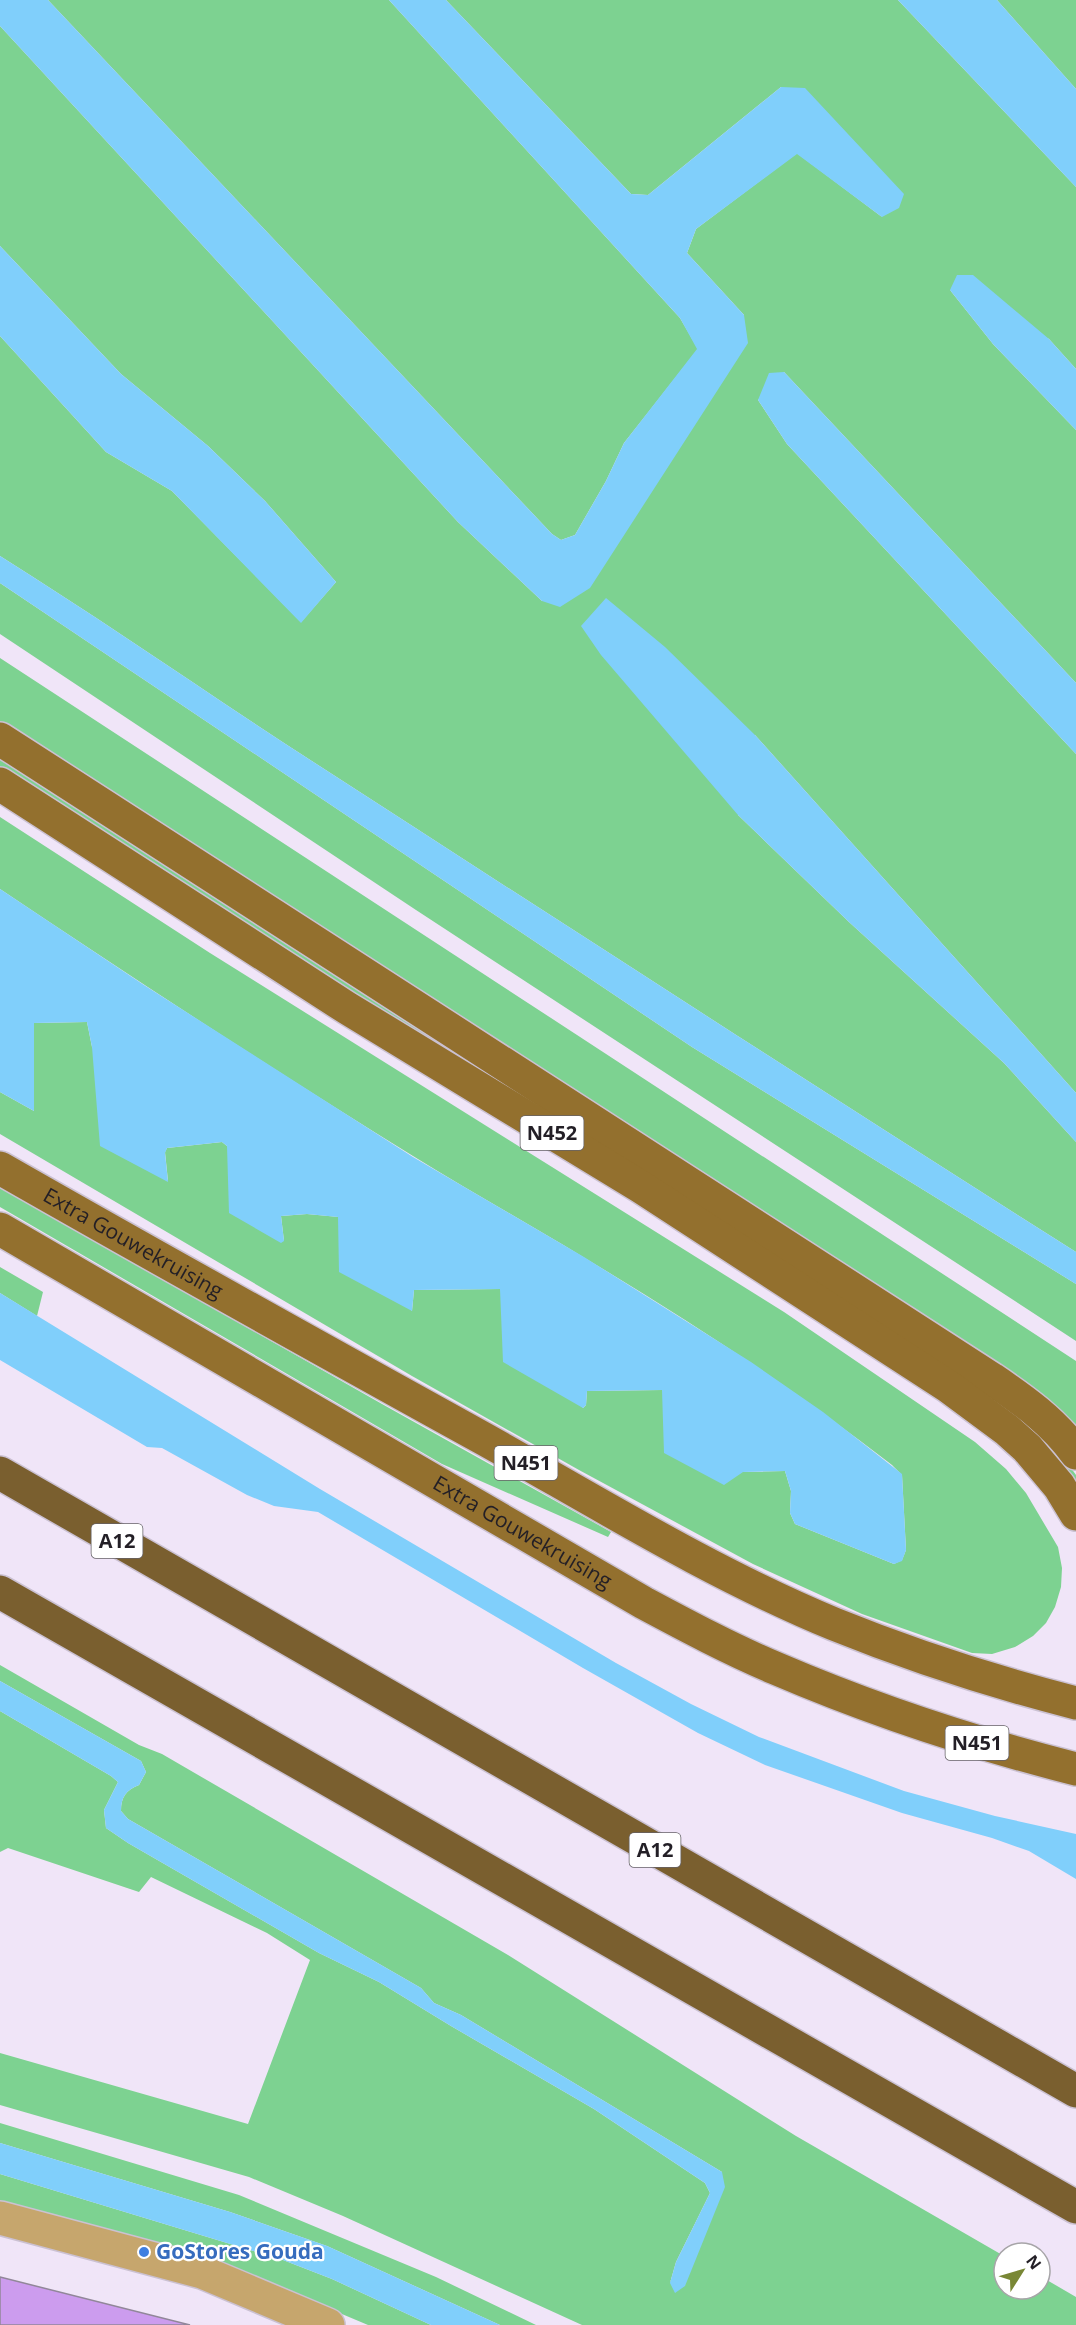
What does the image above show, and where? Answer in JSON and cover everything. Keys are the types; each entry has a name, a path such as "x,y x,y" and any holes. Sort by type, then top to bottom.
{"highway":[{"name":"A12","path":"0,1473 1076,2091"},
{"path":"0,1592 1076,2207"}],"main road":[{"name":"N452","path":"0,739 992,1379 1032,1408 1060,1434 1076,1453"},
{"name":"N452","path":"0,784 347,1008 650,1192 949,1387 1007,1430 1027,1448 1059,1486 1076,1514"},
{"name":"Extra Gouwekruising","path":"0,1168 717,1569 832,1623 890,1646 953,1668 1076,1703"},
{"name":"Extra Gouwekruising","path":"0,1229 634,1598 725,1645 814,1685 896,1716 986,1746 1076,1769"}],"street":[{"path":"0,2218 202,2272 328,2325"}],"green space":[{"path":"48,0 389,0 680,318 698,349 624,443 606,481 575,535 561,540 552,534"},
{"path":"446,0 898,0 1076,187 1076,369 1049,339 950,290 993,344 1076,430 1076,683 784,372 758,400 787,444 1076,754 1076,1093 755,735 738,815 849,922 1004,1063 1076,1142 1076,1252 318,765 0,556 0,336 106,452 172,491 301,622 336,582 265,501 208,446 121,374 0,246 0,26 458,522 542,601 744,315 687,253 696,229 797,153 882,217 781,87 648,195 631,194"},
{"path":"997,0 1076,0 1076,89"},
{"path":"0,583 692,1047 1076,1284 1076,1341 416,910 0,634"},
{"path":"0,658 1076,1361 1076,1434 0,724"},
{"path":"0,751 1008,1403 1071,1468 1076,1475 1076,1490 0,771"},
{"path":"0,817 210,953 784,1312 975,1442 1006,1469 1026,1493 1058,1547 1062,1568 1061,1587 1055,1607 1046,1623 1033,1636 1015,1647 992,1654 972,1653 862,1614 753,1564 412,1376 0,1134 0,1092 34,1111 34,1023 87,1022 92,1047 168,1181 165,1152 167,1148 222,1142 227,1146 284,1241 281,1216 307,1214 339,1217 412,1311 414,1290 500,1289 583,1408 586,1405 587,1391 662,1390 743,1472 785,1471 791,1491 790,1513 795,1524 894,1564 902,1560 906,1550 902,1475 892,1465 817,1409 702,1331 309,1091 0,889"},
{"path":"0,1187 611,1532 608,1537 442,1464 0,1207"},
{"path":"0,1267 43,1292 37,1316 0,1293"},
{"path":"0,1665 139,1745 162,1754 508,1955 796,2136 992,2249 992,2301 1052,2301 1052,2283 1076,2297 1076,2325 582,2325 343,2216 249,2177 0,2105 0,2053 248,2124 310,1960 267,1933 151,1877 139,1892 8,1848 0,1852 0,1711 118,1782 104,1810 106,1828 128,1843 319,1953 379,1982 594,2109 705,2183 710,2193 676,2262 670,2283 722,2172 461,2015 434,2003 421,1988 128,1819 121,1811 122,1802 131,1789 139,1785 146,1772 141,1761 0,1681"},
{"path":"0,2123 239,2195 436,2277 536,2325 500,2325 327,2246 230,2212 0,2143"},
{"path":"0,2174 283,2260 332,2279 431,2325 368,2325 242,2272 0,2203"}],"water":[{"path":"0,0 48,0 552,534 561,540 575,535 606,481 624,443 697,349 680,318 389,0 446,0 631,194 648,195 781,87 805,88 904,194 899,208 882,217 797,154 696,229 687,253 744,315 748,343 590,588 560,607 542,601 458,522 0,26"},
{"path":"898,0 997,0 1076,89 1076,187"},
{"path":"0,246 121,374 208,446 265,501 336,582 301,623 172,491 106,452 0,336"},
{"path":"957,275 973,275 1049,339 1076,369 1076,430 993,344 950,290"},
{"path":"784,372 1076,683 1076,754 787,444 758,400 769,373"},
{"path":"0,556 318,765 1076,1252 1076,1284 692,1047 0,583"},
{"path":"606,598 665,647 755,735 1076,1093 1076,1142 1004,1063 849,922 738,815 601,655 581,626"},
{"path":"0,889 144,985 413,1157 584,1257 751,1362 823,1412 902,1474 906,1550 902,1561 894,1564 795,1524 790,1513 791,1491 785,1471 743,1472 724,1485 664,1453 662,1390 587,1391 586,1405 583,1408 503,1362 500,1289 414,1290 412,1311 339,1272 338,1217 307,1214 281,1216 284,1241 281,1243 229,1213 227,1146 222,1142 167,1148 165,1153 168,1182 100,1146 92,1047 87,1022 34,1023 34,1111 0,1092"},
{"path":"0,1293 320,1489 616,1663 691,1704 759,1737 904,1791 995,1816 1076,1834 1076,1879 1029,1851 992,1838 902,1813 765,1765 698,1733 583,1668 318,1512 274,1506 247,1495 162,1448 147,1447 0,1360"},
{"path":"0,1681 141,1761 146,1772 139,1785 125,1795 122,1802 121,1811 128,1819 421,1988 434,2003 461,2015 722,2172 725,2187 685,2286 675,2293 670,2283 676,2262 710,2193 705,2183 594,2109 379,1982 319,1953 128,1843 106,1828 104,1810 118,1782 0,1711"},
{"path":"0,2143 230,2212 327,2246 500,2325 431,2325 332,2279 283,2260 0,2174"}],"building":[{"path":"0,2277 190,2325 0,2325"}],"place":[{"name":"GoStores Gouda","path":"144,2252"}]}
